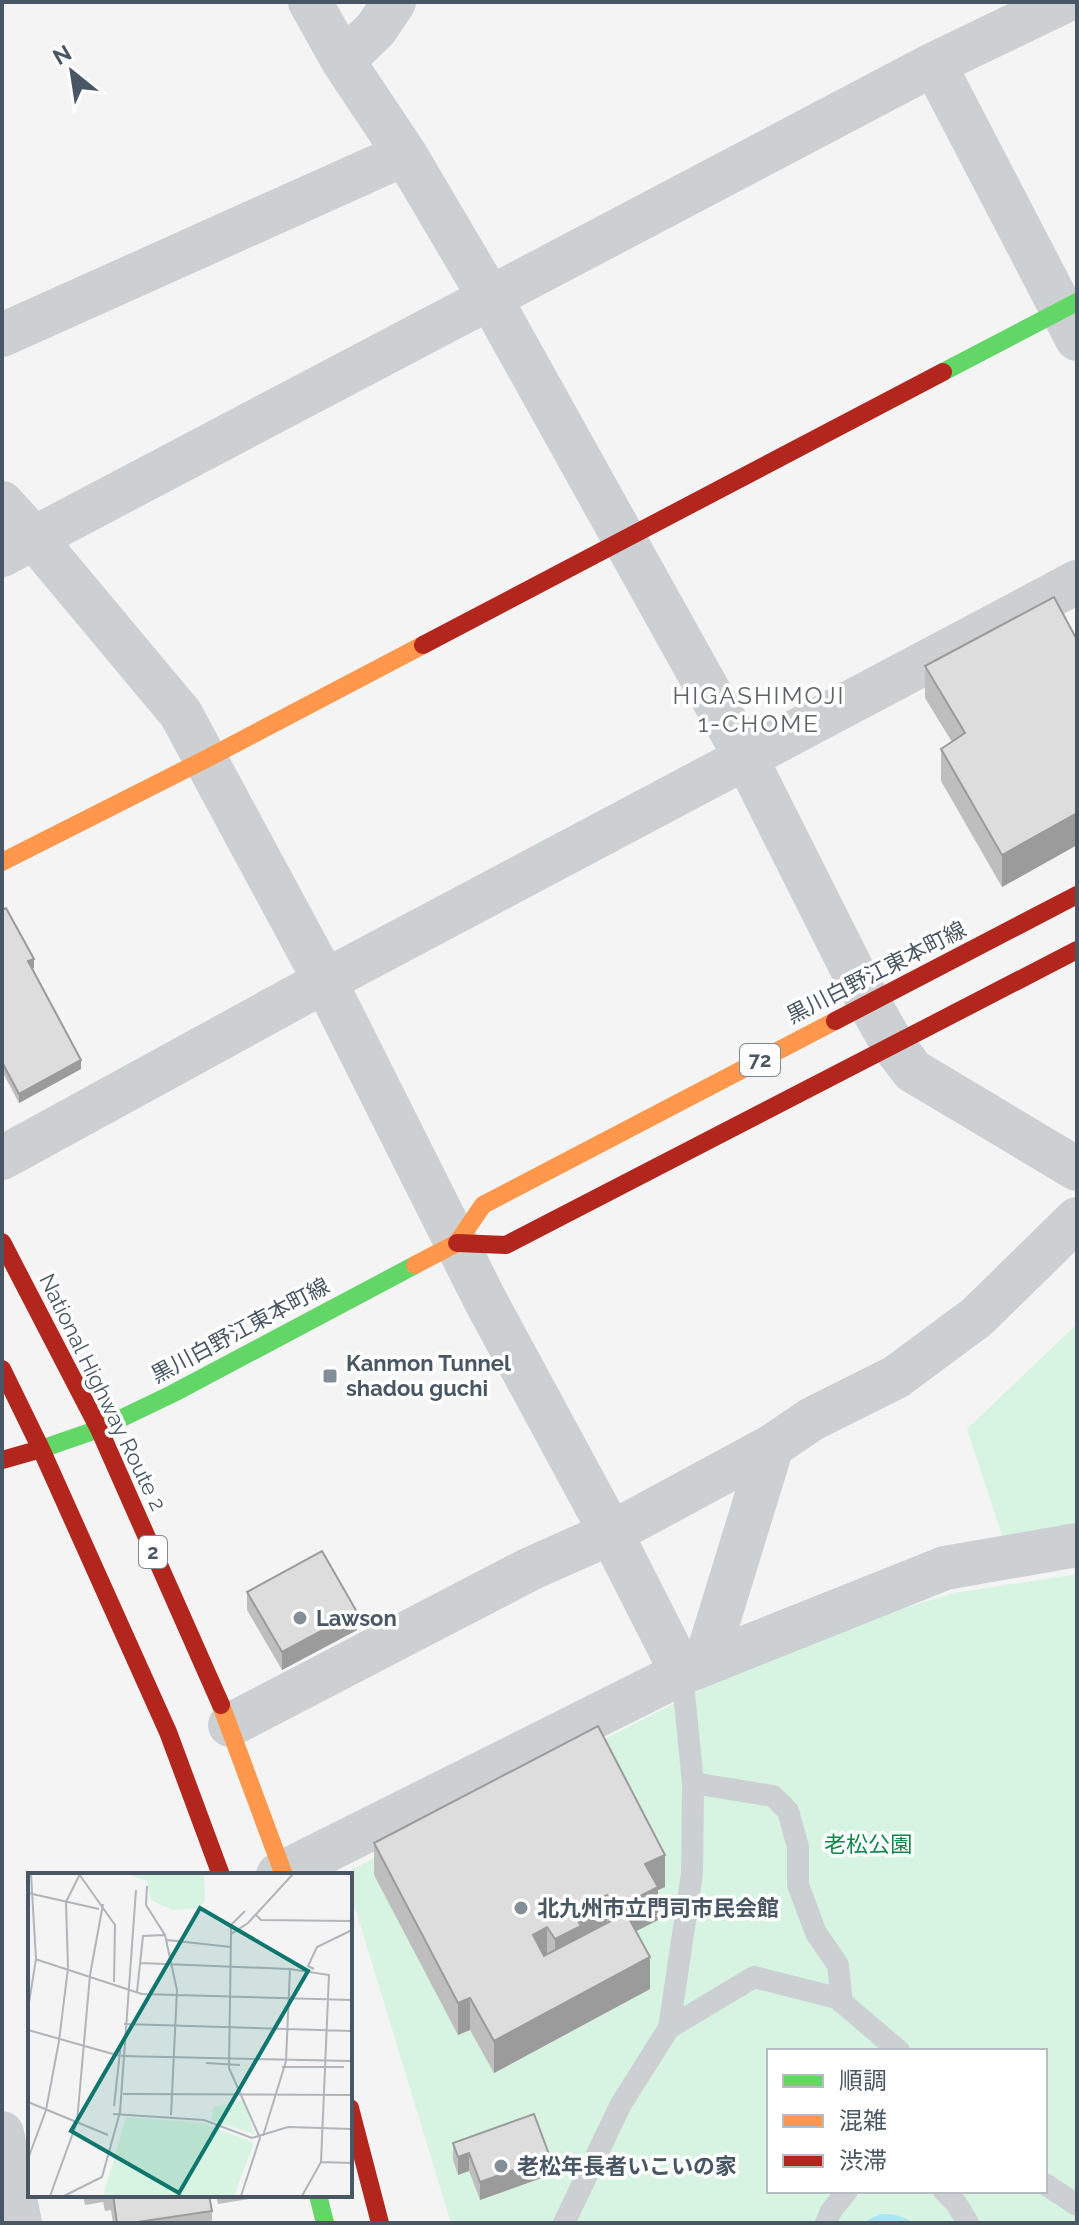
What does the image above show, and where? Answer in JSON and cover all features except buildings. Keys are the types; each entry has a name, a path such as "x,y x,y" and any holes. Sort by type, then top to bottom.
{"main road":[{"path":"2,862 206,759 624,539 1072,318"},
{"name":"黒川白野江東本町線","path":"2,1460 99,1429 172,1394 457,1243 483,1205 1077,895"},
{"name":"72","path":"457,1243 506,1245 1077,950"},
{"name":"National Highway Route 2","path":"2,1242 99,1429 230,1725 281,1873"},
{"path":"2,1369 168,1732 217,1864"},
{"path":"352,2116 380,2223"},
{"path":"318,2197 325,2223"}],"street":[{"path":"310,2 343,61 405,154 490,298 746,758 893,1045 913,1071 1077,1169"},
{"path":"343,61 376,29 394,2"},
{"path":"18,546 934,64 1063,2"},
{"path":"934,64 1072,318"},
{"path":"2,335 405,154"},
{"path":"2,503 18,546 181,714 325,981 484,1298 611,1533 694,1668"},
{"path":"2,1158 325,981 1077,582"},
{"path":"230,1725 530,1569 611,1533 772,1446 812,1419 896,1377 977,1317 1077,1219"},
{"path":"694,1668 772,1446"},
{"path":"283,1873 694,1668 945,1568 1077,1545"},
{"path":"217,1864 276,1873"},
{"path":"9,2135 20,2223"}],"lane":[{"path":"564,2223 621,2104 669,2028 692,1874 694,1668"},
{"path":"693,1783 773,1796 788,1811 798,1847 798,1885 816,1933 838,1965 842,2003"},
{"path":"669,2028 754,1977 837,1998 897,2049"},
{"path":"1047,2185 1077,2205"},
{"path":"826,2223 845,2193"},
{"path":"946,2193 968,2223"}],"green space":[{"path":"1077,1324 1077,1527 1003,1538 967,1429"},
{"name":"老松公園","path":"1077,1574 1077,2223 451,2223 352,1898 353,1869 704,1688 862,1621 954,1593"}],"water":[{"path":"880,2214 905,2218 913,2223 862,2223"}],"traffic: fast":[{"path":"943,372 1077,302"},
{"path":"41,1449 99,1429 172,1394 415,1265"},
{"path":"318,2197 325,2223"}],"traffic: slow":[{"path":"2,862 423,645"},
{"path":"415,1265 457,1243 483,1205 835,1021"},
{"path":"221,1705 283,1873"}],"traffic: jam":[{"path":"423,645 943,372"},
{"path":"835,1021 1077,895"},
{"path":"457,1243 506,1245 1077,950"},
{"path":"2,1242 99,1429 221,1705"},
{"path":"2,1369 168,1732 220,1873"},
{"path":"2,1460 41,1449"},
{"path":"352,2116 380,2223"}],"place":[{"name":"Kanmon Tunnel shadou guchi","path":"330,1376"},
{"name":"Lawson","path":"300,1618"},
{"name":"北九州市立門司市民会館","path":"521,1908"},
{"name":"老松年長者いこいの家","path":"501,2166"}],"district":[{"name":"HIGASHIMOJI 1-CHOME","path":"759,709"}]}
